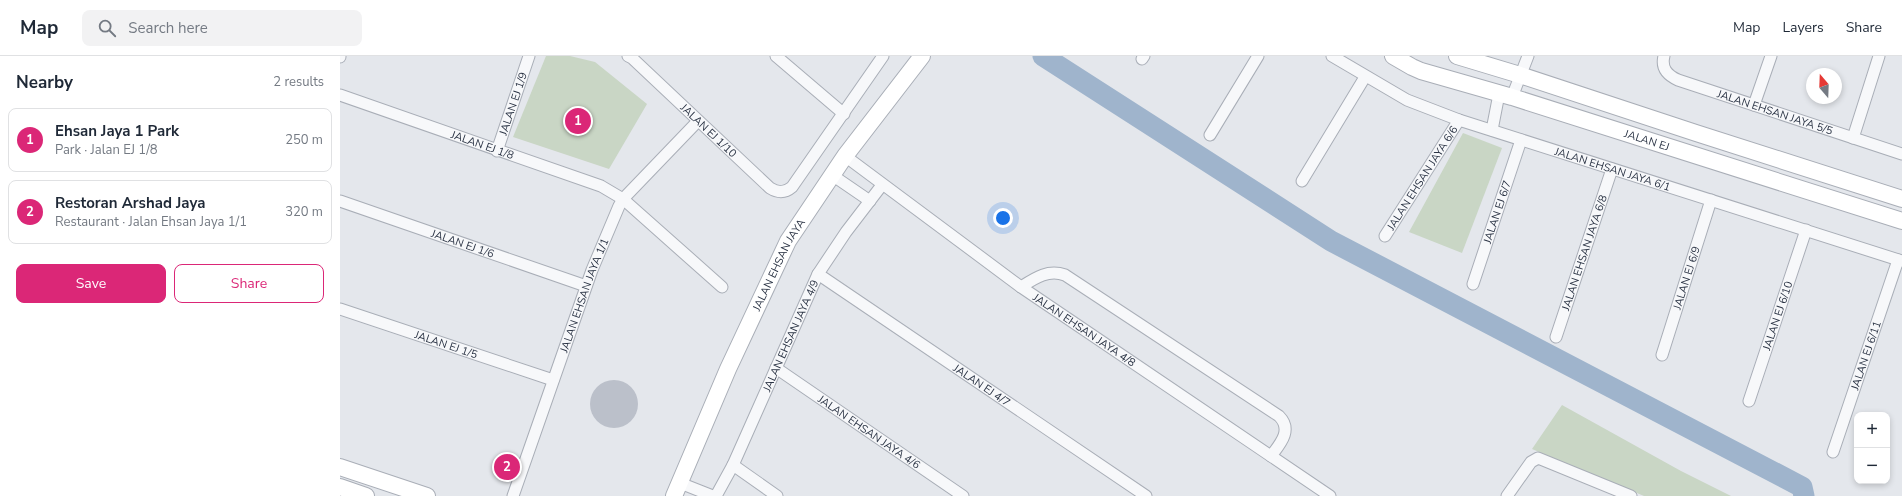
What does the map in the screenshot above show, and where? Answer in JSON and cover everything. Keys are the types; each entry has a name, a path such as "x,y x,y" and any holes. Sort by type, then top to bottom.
{"main road":[{"name":"JALAN EHSAN JAYA","path":"677,489 728,369 788,241 845,156 922,56"},
{"name":"JALAN EJ","path":"1393,56 1412,67 1902,221"},
{"name":"JALAN EJ","path":"1457,56 1520,74 1703,136 1902,199"},
{"path":"340,467 427,496"},
{"path":"340,487 366,496"}],"street":[{"name":"JALAN EJ 1/9","path":"496,150 528,56"},
{"name":"JALAN EJ 1/10","path":"628,56 632,58 698,122 770,188 779,192 789,190 792,187 844,114"},
{"path":"776,56 844,114 883,56"},
{"path":"1210,135 1258,56"},
{"name":"JALAN EHSAN JAYA 6/1","path":"1332,56 1365,77 1407,100 1460,120 1900,260"},
{"path":"1492,130 1506,96 1520,74 1528,56"},
{"name":"JALAN EHSAN JAYA 5/5","path":"1664,56 1664,68 1672,78 1902,154"},
{"path":"1754,105 1771,56"},
{"path":"1853,138 1879,56"},
{"path":"1302,181 1365,77"},
{"name":"JALAN EJ 1/8","path":"340,95 601,186 623,199 722,287"},
{"name":"JALAN EHSAN JAYA 6/6","path":"1386,236 1460,120"},
{"name":"JALAN EHSAN JAYA 1/1","path":"513,496 586,286 605,238 623,199 698,122"},
{"name":"JALAN EJ 6/7","path":"1473,284 1521,140"},
{"name":"JALAN EHSAN JAYA 4/8","path":"845,156 1021,287 1330,496"},
{"name":"JALAN EHSAN JAYA 6/8","path":"1556,337 1612,169"},
{"path":"832,175 870,201"},
{"name":"JALAN EHSAN JAYA 4/9","path":"715,496 733,465 818,274 882,185"},
{"name":"JALAN EJ 6/9","path":"1662,355 1711,200"},
{"name":"JALAN EJ 1/6","path":"340,201 586,286"},
{"name":"JALAN EJ 6/10","path":"1748,401 1806,230"},
{"name":"JALAN EJ 6/11","path":"1833,452 1900,260"},
{"path":"1021,287 1045,274 1052,273 1065,276 1279,416 1285,424 1285,434 1271,456"},
{"name":"JALAN EJ 4/7","path":"818,274 1146,496"},
{"name":"JALAN EJ 1/5","path":"340,309 553,380"},
{"name":"JALAN EHSAN JAYA 4/6","path":"776,368 963,496"},
{"path":"1507,496 1531,462 1536,458 1631,496"},
{"path":"733,465 777,496"},
{"path":"677,489 715,496"}],"green space":[{"path":"546,56 570,56 595,62 647,104 609,169 513,137"},
{"path":"1463,133 1502,148 1462,253 1409,232"},
{"path":"1562,405 1681,471 1731,496 1644,496 1532,449"}],"building":[{"path":"609,380 619,380 631,387 638,399 638,409 631,421 619,428 609,428 601,424 594,417 590,409 590,399 594,391 601,384"}],"waterway":[{"path":"1043,56 1331,241 1802,487 1804,496"}],"place":[{"name":"Ehsan Jaya 1 Park","path":"578,121"},
{"name":"Restoran Arshad Jaya","path":"507,467"}]}
